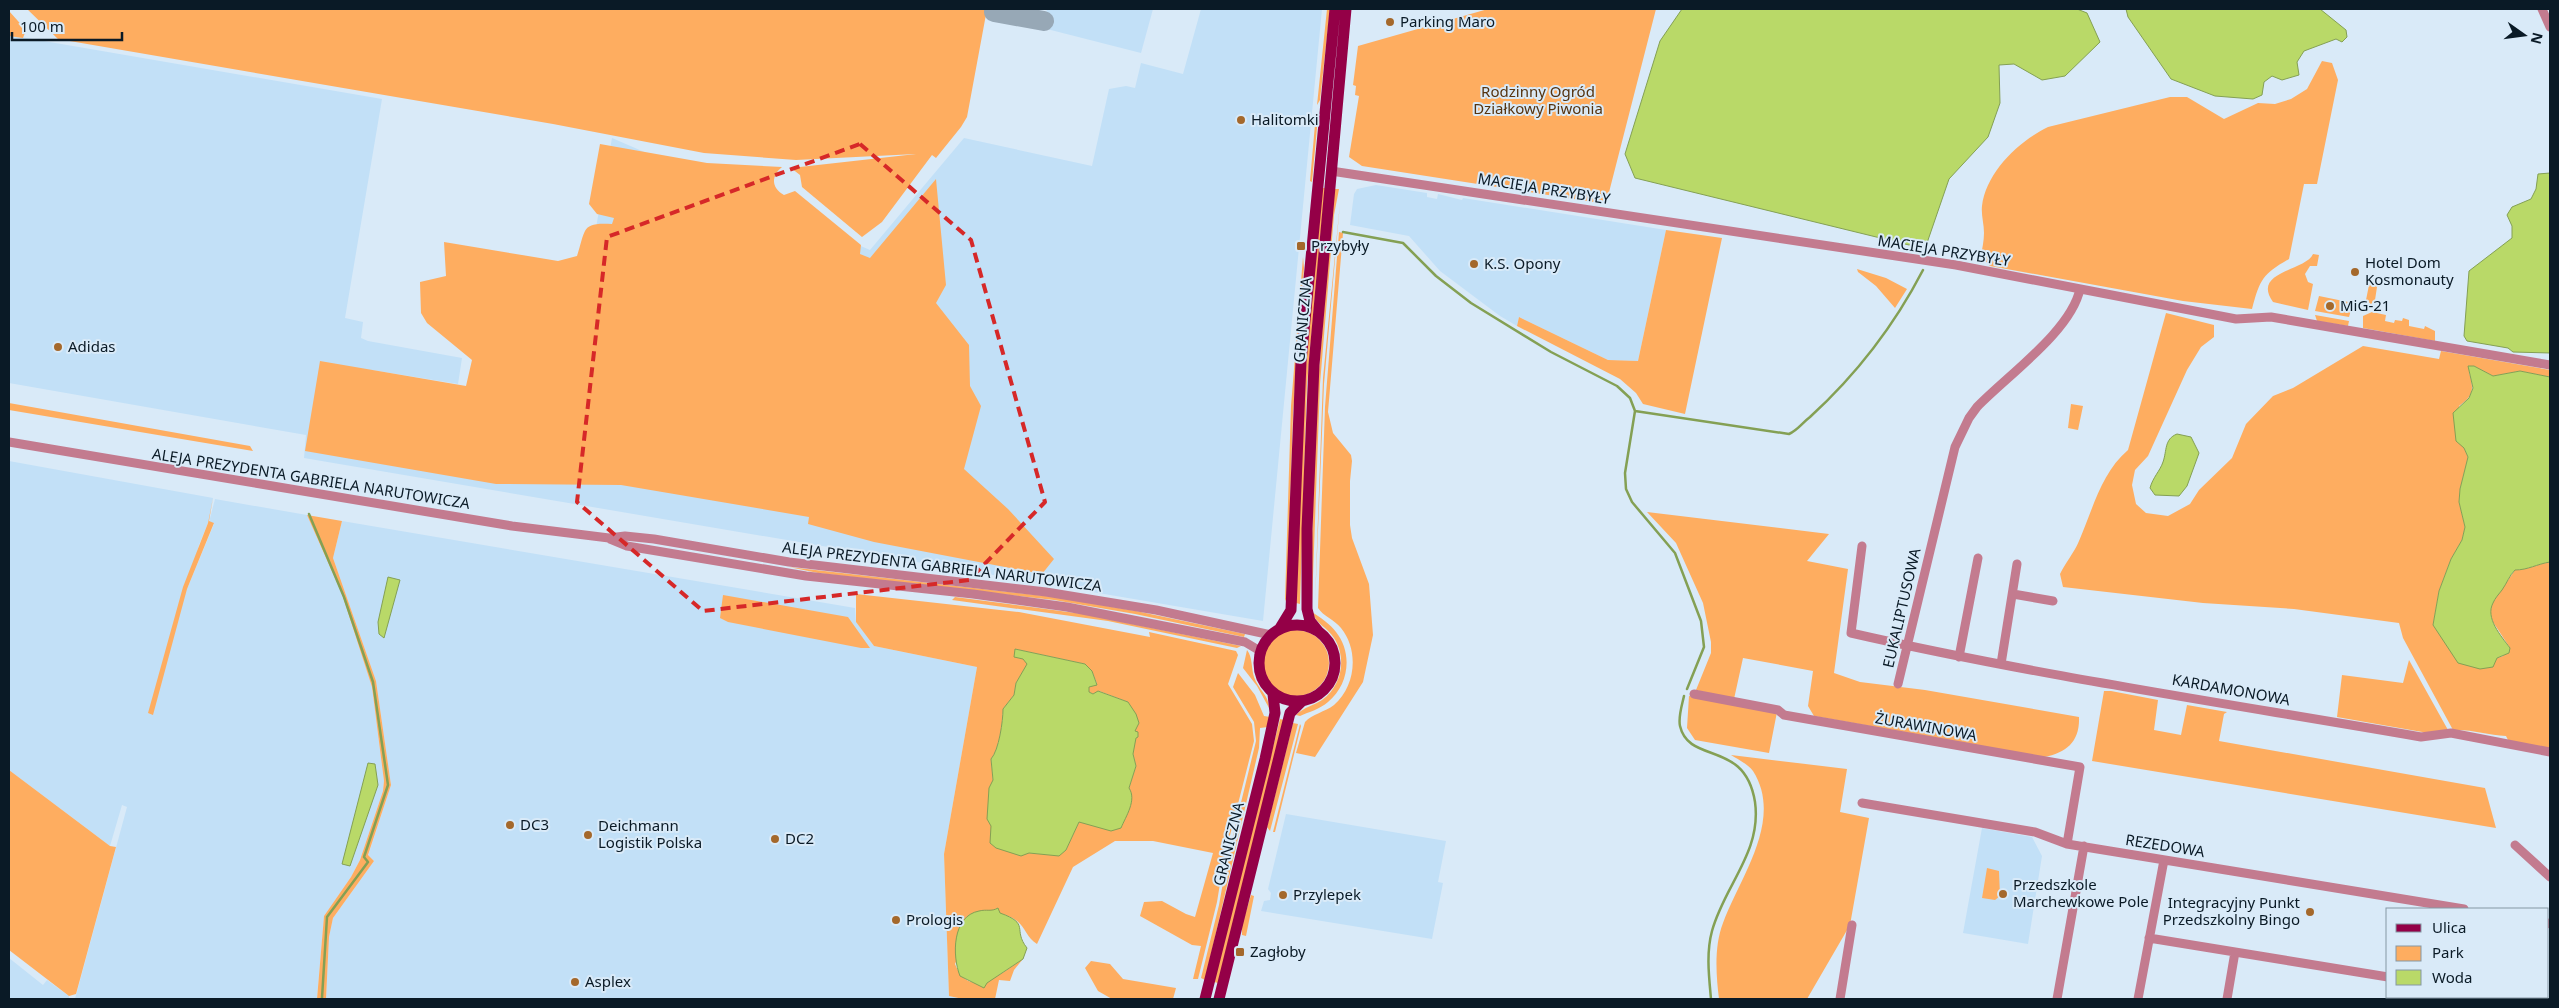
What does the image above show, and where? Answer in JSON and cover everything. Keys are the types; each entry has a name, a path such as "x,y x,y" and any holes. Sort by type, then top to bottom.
{"main road":[{"name":"GRANICZNA","path":"1276,632 1291,612 1299,386 1334,9"},
{"name":"GRANICZNA","path":"1318,630 1310,620 1307,610 1307,529 1314,365 1346,9"},
{"path":"1300,625 1318,630 1327,639 1333,650 1335,663 1333,676 1318,694 1302,701 1288,701 1273,694 1264,684 1259,670 1260,651 1276,632 1300,625"},
{"name":"GRANICZNA","path":"1205,999 1265,759 1275,713 1273,694"},
{"name":"GRANICZNA","path":"1219,999 1290,713 1302,701"}],"street":[{"path":"2542,9 2550,27"},
{"name":"MACIEJA PRZYBYŁY","path":"1331,171 1956,265 2236,319 2271,317 2550,365"},
{"name":"EUKALIPTUSOWA","path":"1898,684 1955,447 1969,418 1993,391 2063,324 2077,302 2080,289"},
{"name":"ALEJA PREZYDENTA GABRIELA NARUTOWICZA","path":"9,442 504,525 609,538 625,536 654,539 797,563 1046,592 1276,632"},
{"name":"ALEJA PREZYDENTA GABRIELA NARUTOWICZA","path":"609,538 627,546 796,575 973,594 1114,615 1245,642 1260,651"},
{"name":"KARDAMONOWA","path":"1862,546 1851,633 1959,657 2421,737 2451,733 2550,752"},
{"path":"1959,657 1978,558"},
{"path":"2001,664 2017,564"},
{"path":"2013,594 2053,600"},
{"name":"ŻURAWINOWA","path":"1694,694 1778,710 1784,715 1844,727 2080,767 2067,844"},
{"name":"REZEDOWA","path":"1862,803 2035,832 2067,844 2458,908"},
{"path":"2515,845 2550,878"},
{"path":"2057,999 2084,846"},
{"path":"2138,999 2164,860"},
{"path":"1840,999 1852,925"},
{"path":"2149,938 2386,977"},
{"path":"2227,999 2235,952"}],"highlighted area":[{"path":"860,144 971,240 1045,502 969,580 703,611 577,502 607,237"}],"shaded area":[{"path":"1047,9 1153,9 1141,53 1043,28"},
{"path":"1201,9 1322,9 1263,621 304,458 306,435 9,383 9,35 382,99 345,318 363,322 361,338 368,341 462,358 458,384 372,370 460,463 589,267 612,138 870,250 964,138 1092,166 1109,89 1126,86 1135,88 1141,63 1183,74"},
{"path":"1376,185 1427,193 1427,197 1437,199 1438,194 1462,200 1463,198 1666,230 1638,361 1608,360 1519,317 1517,326 1500,316 1440,271 1409,236 1350,225 1354,194 1357,189"},
{"path":"9,461 213,498 208,523 199,545 187,589 214,524 209,522 215,499 307,515 342,594 372,687 384,781 383,791 360,860 351,877 324,916 317,999 75,999 127,807 122,805 110,846 9,770"},
{"path":"342,521 855,608 856,622 874,646 977,667 944,854 949,996 963,999 326,999 329,937 333,918 374,861 368,856 391,785 376,681 333,558"},
{"path":"1286,814 1446,841 1438,882 1443,883 1432,939 1261,911 1264,901 1270,900 1271,893 1268,889"},
{"name":"Przedszkole Marchewkowe Pole","path":"1982,828 2032,837 2042,856 2028,944 1963,933"},
{"path":"9,958 43,985 47,980 69,996 69,999 9,999"}],"green space":[{"path":"27,9 987,9 967,117 936,158 932,155 882,222 862,237 802,187 800,175 791,168 916,154 796,160 704,153 553,124 58,39"},
{"path":"1327,9 1330,9 1320,100 1317,105"},
{"name":"Rodzinny Ogród Działkowy Piwonia","path":"1488,9 1656,9 1606,204 1362,166 1349,157 1359,96 1355,95 1356,86 1353,85 1358,46"},
{"path":"9,11 26,30 23,38 9,36"},
{"path":"2322,61 2332,63 2338,80 2317,184 2304,184 2289,259 2273,269 2264,278 2260,284 2252,309 2183,301 1990,266 1981,256 1984,233 1982,206 1990,181 2015,149 2037,133 2048,127 2170,97 2187,97 2224,119 2258,103 2275,104 2291,99 2307,89"},
{"path":"1316,113 1318,117 1312,182 1310,181"},
{"path":"600,144 707,163 782,167 774,178 777,189 784,195 795,191 861,245 860,254 870,258 936,179 946,285 936,303 969,345 970,386 981,406 964,469 1008,509 1054,559 1042,574 874,542 808,524 809,517 621,485 496,484 305,451 320,361 466,386 472,360 427,323 421,313 420,282 446,276 444,242 558,261 577,256 586,229 595,224 612,224 614,218 597,214 589,204"},
{"path":"1321,188 1325,188 1307,384 1300,604 1296,603 1302,412"},
{"path":"1334,189 1339,189 1334,215 1320,384 1312,604 1310,603 1316,406"},
{"path":"1340,203 1324,384 1315,603 1323,378"},
{"path":"1666,230 1722,238 1685,414 1643,404 1636,393 1620,379 1517,326 1519,317 1608,360 1638,361"},
{"path":"1339,232 1343,233 1328,412 1333,433 1351,455 1350,525 1352,538 1369,584 1373,635 1363,682 1315,757 1296,753 1305,722 1334,705 1341,697 1351,678 1352,668 1351,647 1347,637 1338,625 1318,608 1325,407"},
{"path":"2313,254 2319,255 2317,266 2310,266 2305,274 2308,282 2313,284 2308,310 2273,302 2268,292 2269,284 2274,278 2308,260"},
{"path":"1303,257 1304,268 1293,414 1287,603 1285,599 1291,406"},
{"path":"1857,269 1886,278 1907,289 1895,308 1876,286 1858,272"},
{"path":"2374,284 2377,287 2375,300 2371,304 2366,300 2369,285"},
{"path":"2319,296 2353,303 2349,317 2315,311"},
{"path":"2372,312 2386,315 2385,321 2394,323 2395,320 2402,321 2403,318 2409,320 2409,326 2424,329 2425,326 2435,331 2435,341 2363,328 2363,316"},
{"path":"2166,313 2214,325 2214,337 2201,347 2187,370 2148,456 2135,470 2132,485 2136,504 2146,513 2168,516 2190,504 2199,490 2232,458 2246,424 2273,396 2293,388 2363,346 2439,359 2441,351 2550,370 2550,377 2520,371 2493,376 2474,366 2469,372 2472,392 2468,399 2459,406 2464,448 2468,457 2460,489 2459,502 2465,527 2462,540 2451,559 2439,591 2433,625 2442,638 2497,658 2503,656 2510,648 2493,622 2490,612 2493,602 2515,570 2550,562 2550,750 2508,740 2506,736 2453,730 2403,638 2399,623 2294,609 2203,603 2063,587 2060,574 2077,545 2104,480 2128,450"},
{"path":"2315,315 2349,321 2348,326 2317,321"},
{"path":"9,403 250,446 253,451 9,410"},
{"path":"2071,404 2083,406 2078,430 2068,428"},
{"path":"213,498 209,521 214,523 187,589 153,715 148,713 183,587 208,523"},
{"path":"1647,512 1829,534 1807,561 1848,569 1834,673 1860,682 1925,690 2079,717 2079,725 2074,739 2065,749 2044,757 1814,716 1808,706 1813,671 1743,658 1734,699 1696,690 1711,653 1711,642 1703,603 1676,543"},
{"path":"307,515 342,521 333,558 376,681 391,785 368,855 374,861 333,918 329,937 326,999 317,999 324,916 351,877 360,860 383,791 384,781 372,687 342,594"},
{"path":"789,567 1054,597 1136,611 1245,634 1244,637 1135,614 1054,600 818,573"},
{"path":"856,594 1019,612 1150,637 1149,632 1236,651 1238,655 1228,684 1252,724 1254,741 1224,859 1217,902 1198,979 1193,979 1201,946 1192,945 1140,916 1144,902 1162,901 1195,917 1213,853 1153,841 1115,841 1073,867 1037,944 1031,939 1020,923 1013,918 999,913 979,911 955,964 961,975 969,981 977,983 986,981 996,977 1023,959 1014,970 1010,981 999,980 995,999 963,999 949,996 944,854 977,667 874,646 856,622","holes":["1015,649 1085,664 1092,671 1097,684 1089,687 1089,692 1093,694 1099,691 1128,702 1139,723 1135,728 1133,754 1136,766 1129,788 1131,802 1121,828 1079,822 1066,850 1059,855 1029,853 992,834 993,780 991,759 998,742 1003,709 1014,695 1016,683 1028,664"]},
{"path":"723,595 848,617 870,648 861,648 728,622 720,618"},
{"path":"955,597 1083,614 1241,646 1237,648 1108,621 952,600"},
{"path":"1312,612 1331,626 1341,640 1345,649 1346,668 1344,678 1335,695 1322,707 1300,716 1296,715 1329,694 1338,680 1341,663 1338,646 1334,638 1316,620"},
{"path":"1296,630 1309,633 1319,640 1326,650 1329,663 1326,676 1319,686 1309,693 1296,696 1283,693 1273,686 1266,676 1263,663 1266,650 1273,640 1283,633"},
{"path":"1247,650 1254,677 1269,703 1269,708 1257,686 1243,668"},
{"path":"2409,660 2448,730 2428,733 2337,717 2342,675 2403,683"},
{"path":"1238,673 1255,695 1264,716 1270,717 1268,727 1260,728 1259,748 1205,980 1201,978 1256,741 1254,722 1233,687"},
{"path":"2104,691 2158,700 2154,730 2181,735 2187,705 2227,712 2224,714 2219,741 2485,788 2496,828 2092,761"},
{"path":"1689,696 1777,712 1769,753 1695,740 1687,728"},
{"path":"1280,719 1284,720 1218,983 1214,982"},
{"path":"1293,723 1298,724 1270,831 1267,827"},
{"path":"1300,724 1275,832 1273,832"},
{"path":"1731,755 1847,769 1840,812 1869,818 1850,925 1807,999 1719,999 1716,961 1720,932 1756,848 1762,828 1764,809 1761,790 1753,771"},
{"path":"9,770 110,846 116,847 76,994 69,996 9,950"},
{"path":"1987,868 1999,871 2000,896 1995,900 1982,898"},
{"path":"1251,895 1254,896 1246,936 1242,935 1242,925"},
{"path":"1091,961 1110,964 1123,979 1176,988 1173,999 1112,999 1098,991 1085,968"}],"water":[{"path":"1682,9 2077,9 2087,13 2100,42 2065,76 2042,80 2014,64 1999,65 2000,103 1988,137 1949,179 1927,243 1909,245 1635,178 1625,154 1660,41"},
{"path":"2126,9 2320,9 2346,30 2347,37 2342,42 2336,39 2304,51 2297,62 2299,75 2282,80 2272,76 2264,82 2262,95 2253,99 2215,96 2171,79 2128,17"},
{"path":"2550,173 2550,353 2513,352 2508,348 2467,341 2464,336 2469,271 2512,238 2512,226 2507,215 2512,207 2531,199 2536,189 2538,174"},
{"path":"2468,366 2474,366 2493,376 2520,371 2550,377 2550,562 2515,570 2495,599 2491,609 2492,621 2510,648 2509,653 2497,658 2493,667 2480,669 2458,663 2433,625 2439,591 2451,559 2462,540 2465,527 2459,502 2460,489 2468,457 2464,448 2456,441 2453,413 2469,398 2473,388"},
{"path":"2177,434 2191,437 2199,453 2187,486 2179,496 2155,495 2150,488 2151,484 2163,462 2168,442"},
{"path":"388,577 400,580 384,638 379,634 378,622"},
{"path":"1015,649 1085,664 1092,671 1097,685 1089,687 1089,692 1093,694 1098,691 1128,702 1136,714 1139,723 1135,731 1138,732 1138,737 1136,738 1133,754 1136,766 1129,788 1132,798 1121,828 1111,831 1079,822 1066,850 1059,856 1029,853 1021,856 996,848 990,843 991,826 987,819 989,788 993,780 991,759 998,742 1003,709 1014,695 1016,683 1027,664 1023,659 1014,657"},
{"path":"368,763 375,764 378,785 350,866 342,864"},
{"path":"998,908 1000,913 1015,920 1018,924 1027,948 1023,959 987,983 984,988 960,976 957,968 956,938 959,928 970,914"}],"waterway":[{"path":"1343,232 1403,243 1436,276 1471,303 1551,352 1617,386 1630,398 1635,411 1625,473 1626,489 1632,502 1675,553 1701,621 1704,647 1687,689"},
{"path":"1926,250 1927,243"},
{"path":"1635,411 1789,434 1827,401 1873,349 1900,311 1923,270"},
{"path":"309,514 344,597 373,682 388,785 364,857 368,862 327,917 322,998"},
{"path":"1684,696 1680,711 1680,726 1685,738 1694,745 1729,761 1740,769 1749,782 1755,802 1756,820 1748,853 1725,899 1710,939 1709,974 1711,999"}],"taxiway":[{"path":"994,12 1044,21"}],"place":[{"name":"Parking Maro","path":"1390,22"},
{"name":"Halitomki","path":"1241,120"},
{"name":"Przybyły","path":"1301,246"},
{"name":"K.S. Opony","path":"1474,264"},
{"name":"Hotel Dom Kosmonauty","path":"2355,272"},
{"name":"MiG-21","path":"2330,306"},
{"name":"Adidas","path":"58,347"},
{"name":"DC3","path":"510,825"},
{"name":"Deichmann Logistik Polska","path":"588,835"},
{"name":"DC2","path":"775,839"},
{"name":"Przedszkole Marchewkowe Pole","path":"2003,894"},
{"name":"Przylepek","path":"1283,895"},
{"name":"Integracyjny Punkt Przedszkolny Bingo","path":"2310,912"},
{"name":"Prologis","path":"896,920"},
{"name":"Zagłoby","path":"1240,952"},
{"name":"Asplex","path":"575,982"}]}
